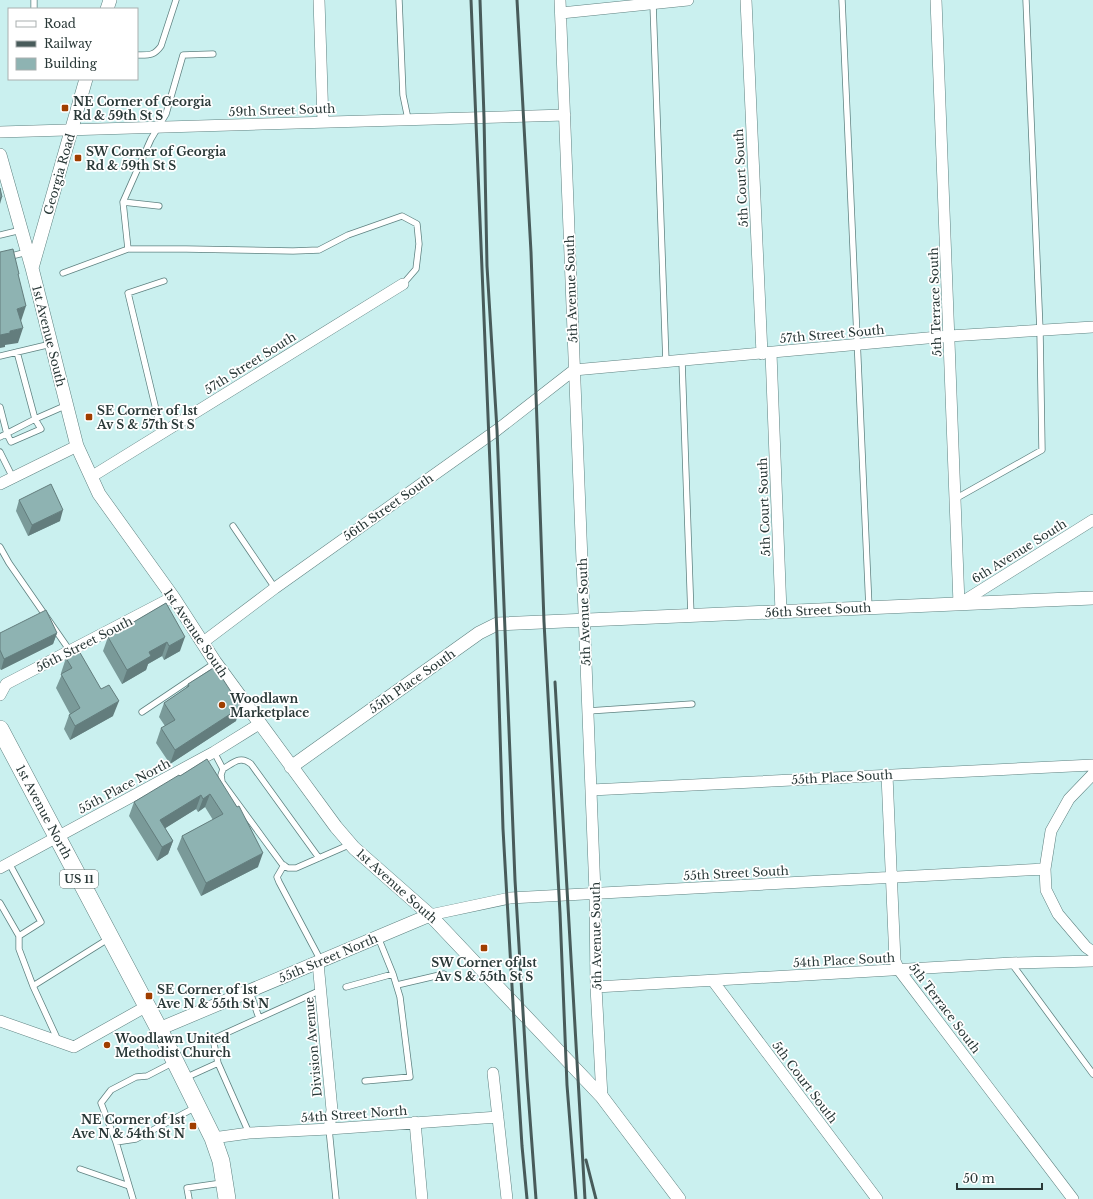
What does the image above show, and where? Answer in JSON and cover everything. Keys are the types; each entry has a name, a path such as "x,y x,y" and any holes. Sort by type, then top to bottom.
{"main road":[{"name":"1st Avenue North","path":"0,729 147,1006 198,1106 213,1138 221,1161 227,1199"}],"street":[{"path":"319,0 323,122"},
{"name":"5th Avenue South","path":"560,0 595,893 596,987 602,1097"},
{"path":"561,13 688,0"},
{"name":"5th Court South","path":"746,0 781,612"},
{"name":"5th Terrace South","path":"936,0 959,604"},
{"name":"Georgia Road","path":"32,250 72,130 86,80"},
{"name":"59th Street South","path":"0,132 565,115"},
{"name":"1st Avenue South","path":"0,155 21,230 32,250 32,268 77,446 99,494 174,597 202,643 259,724 336,827 351,844 430,914 602,1097"},
{"name":"57th Street South","path":"91,477 403,284"},
{"name":"57th Street South","path":"574,370 949,336 1093,328"},
{"name":"56th Street South","path":"202,643 275,588 497,430 574,370"},
{"path":"0,484 77,446"},
{"name":"6th Avenue South","path":"959,604 1093,520"},
{"name":"56th Street South","path":"0,695 6,684 174,597"},
{"name":"56th Street South","path":"544,622 1093,598"},
{"name":"55th Place South","path":"291,766 487,628 497,624 544,622"},
{"name":"55th Place North","path":"4,865 214,752 259,724"},
{"name":"55th Place South","path":"591,790 1093,765"},
{"path":"1093,774 1069,799 1050,831 1044,869 1046,890 1058,914 1077,937 1093,952"},
{"name":"5th Terrace South","path":"887,775 895,961 899,970 1073,1199"},
{"name":"55th Street South","path":"430,914 510,898 1044,869"},
{"name":"55th Street North","path":"159,1029 320,962 430,914"},
{"name":"54th Place South","path":"596,987 1012,963 1093,961"},
{"name":"Division Avenue","path":"320,962 321,990 332,1110 329,1129"},
{"name":"5th Court South","path":"713,981 877,1199"},
{"path":"0,1021 74,1047 147,1006"},
{"path":"493,1074 507,1199"},
{"path":"602,1097 679,1199"},
{"name":"54th Street North","path":"213,1138 249,1133 498,1117"},
{"path":"415,1122 422,1199"}],"lane":[{"path":"138,55 152,55 157,52 161,46 176,0"},
{"path":"399,0 403,95 408,119"},
{"path":"842,0 869,608"},
{"path":"955,499 1042,450 1040,331 1026,0"},
{"path":"653,4 666,362"},
{"path":"128,249 123,202 156,127 166,114 183,55 213,54"},
{"path":"123,202 159,206"},
{"path":"63,273 128,249 319,250 348,235 402,216 417,224 419,244 416,268 403,284"},
{"path":"0,235 21,230"},
{"path":"0,259 32,250"},
{"path":"164,281 128,293 158,418 165,432"},
{"path":"0,356 51,344"},
{"path":"0,407 7,434 11,442 41,429 35,419 17,352"},
{"path":"682,361 691,616"},
{"path":"0,437 67,405"},
{"path":"0,452 13,478"},
{"path":"233,526 275,588"},
{"path":"0,547 9,563 70,651"},
{"path":"142,712 215,662"},
{"path":"588,710 692,704"},
{"path":"214,752 223,769"},
{"path":"319,858 246,760 239,759 223,769 221,775 222,782 284,865 288,868 296,868 319,858 351,844"},
{"path":"4,865 41,922 19,936"},
{"path":"284,865 277,876 279,882 320,962"},
{"path":"0,903 19,936 19,949 32,986 56,1036 56,1041"},
{"path":"365,1081 410,1077 400,997 394,974 378,937"},
{"path":"32,986 110,938"},
{"path":"1012,963 1093,1074"},
{"path":"346,986 394,974"},
{"path":"396,985 444,974"},
{"path":"249,1133 218,1063 213,1040 321,990"},
{"path":"250,991 259,1018"},
{"path":"133,1199 116,1142 101,1103 111,1090 136,1077 147,1076 175,1061"},
{"path":"184,1079 218,1063"},
{"path":"116,1142 136,1139 198,1106"},
{"path":"329,1129 336,1199"},
{"path":"80,1169 130,1186"},
{"path":"188,1199 187,1188 224,1182"}],"building":[{"path":"13,249 26,306 17,309 23,328 0,335 0,252"},
{"path":"51,484 63,510 32,525 19,500"},
{"path":"166,603 185,637 169,646 167,642 149,652 151,656 127,670 108,637"},
{"path":"46,610 57,633 4,659 0,650 0,633"},
{"path":"79,651 101,689 109,685 119,701 75,726 69,715 80,708 61,674 72,668 66,658"},
{"path":"215,667 241,707 175,750 161,728 175,720 164,703 189,686 188,684"},
{"path":"207,759 237,807 239,806 263,853 206,883 182,836 223,814 210,794 203,799 201,795 160,820 173,841 162,847 134,802"}],"railway":[{"path":"471,0 497,636 503,829 522,1146 527,1199"},
{"path":"480,0 487,266 497,430 515,880 536,1199"},
{"path":"517,0 531,252 544,622 560,913 567,1085 576,1199"},
{"path":"555,682 585,1199"},
{"path":"586,1160 596,1199"}],"place":[{"name":"NE Corner of Georgia Rd & 59th St S","path":"65,108"},
{"name":"SW Corner of Georgia Rd & 59th St S","path":"78,158"},
{"name":"SE Corner of 1st Av S & 57th St S","path":"89,417"},
{"name":"Woodlawn Marketplace","path":"222,705"},
{"name":"SW Corner of 1st Av S & 55th St S","path":"484,948"},
{"name":"SE Corner of 1st Ave N & 55th St N","path":"149,996"},
{"name":"Woodlawn United Methodist Church","path":"107,1045"},
{"name":"NE Corner of 1st Ave N & 54th St N","path":"193,1126"}]}
